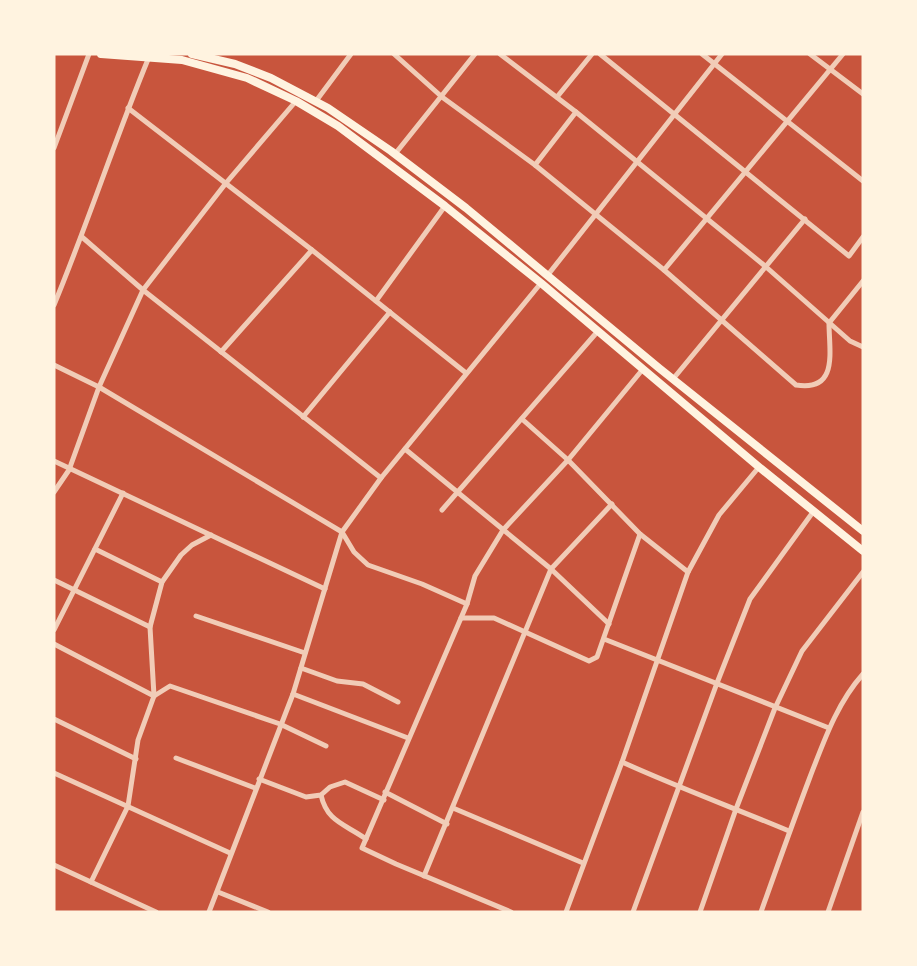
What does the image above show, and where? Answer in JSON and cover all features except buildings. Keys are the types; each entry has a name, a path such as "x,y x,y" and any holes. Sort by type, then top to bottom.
{"main road":[{"path":"101,54 182,60 247,78 296,101 339,126 445,206 541,283 813,512 863,551"},
{"path":"192,54 235,64 271,78 316,101 395,154 466,208 673,379 863,531"},
{"path":"840,533 851,521"}],"street":[{"path":"54,148 89,54"},
{"path":"316,101 351,54"},
{"path":"394,54 442,97 535,165 664,270 796,385 818,386 824,379 830,364 829,323 863,281"},
{"path":"395,154 475,54"},
{"path":"500,54 637,161 765,266 850,341 863,347"},
{"path":"557,97 592,54"},
{"path":"600,54 849,255 863,237"},
{"path":"702,54 863,182"},
{"path":"548,276 722,54"},
{"path":"810,54 863,94"},
{"path":"664,270 843,54"},
{"path":"54,304 82,237 128,108 149,57"},
{"path":"54,492 69,470 99,387 143,290 226,183 296,101"},
{"path":"128,108 312,250 466,374"},
{"path":"535,165 576,112"},
{"path":"376,301 445,206"},
{"path":"673,379 805,219"},
{"path":"82,237 143,290 381,478"},
{"path":"221,352 312,250"},
{"path":"209,912 292,694 342,532 381,478 541,283"},
{"path":"303,417 390,312"},
{"path":"442,510 598,331"},
{"path":"54,365 99,387 342,532 354,552 368,565 422,584 467,604"},
{"path":"511,912 362,848 467,604 475,576 503,530 568,460 643,369"},
{"path":"522,419 568,460 640,534 688,572"},
{"path":"405,448 550,570 609,624"},
{"path":"54,462 325,589"},
{"path":"566,912 622,762 688,572 719,515 759,467"},
{"path":"54,630 123,493"},
{"path":"424,876 550,570 612,504"},
{"path":"633,912 750,599 813,512"},
{"path":"461,618 494,618 589,661 597,657 640,534"},
{"path":"91,882 128,806 138,740 154,696 150,627 162,582 181,555 192,545 211,535"},
{"path":"95,549 162,582"},
{"path":"700,912 775,708 802,651 863,572"},
{"path":"54,580 150,627"},
{"path":"196,616 305,653"},
{"path":"604,639 829,728"},
{"path":"54,644 154,696"},
{"path":"301,668 338,681 363,684 398,702"},
{"path":"761,912 789,831 829,728 863,674"},
{"path":"154,696 170,686 280,724 326,746"},
{"path":"292,694 408,738"},
{"path":"54,719 136,759"},
{"path":"176,758 255,788"},
{"path":"622,762 789,831"},
{"path":"54,773 230,853"},
{"path":"259,779 306,797 321,795 330,787 345,782 384,801"},
{"path":"386,792 447,824"},
{"path":"321,795 324,809 332,818 366,839"},
{"path":"453,808 583,863"},
{"path":"828,912 863,812"},
{"path":"54,865 156,912"},
{"path":"218,892 268,912"}]}
